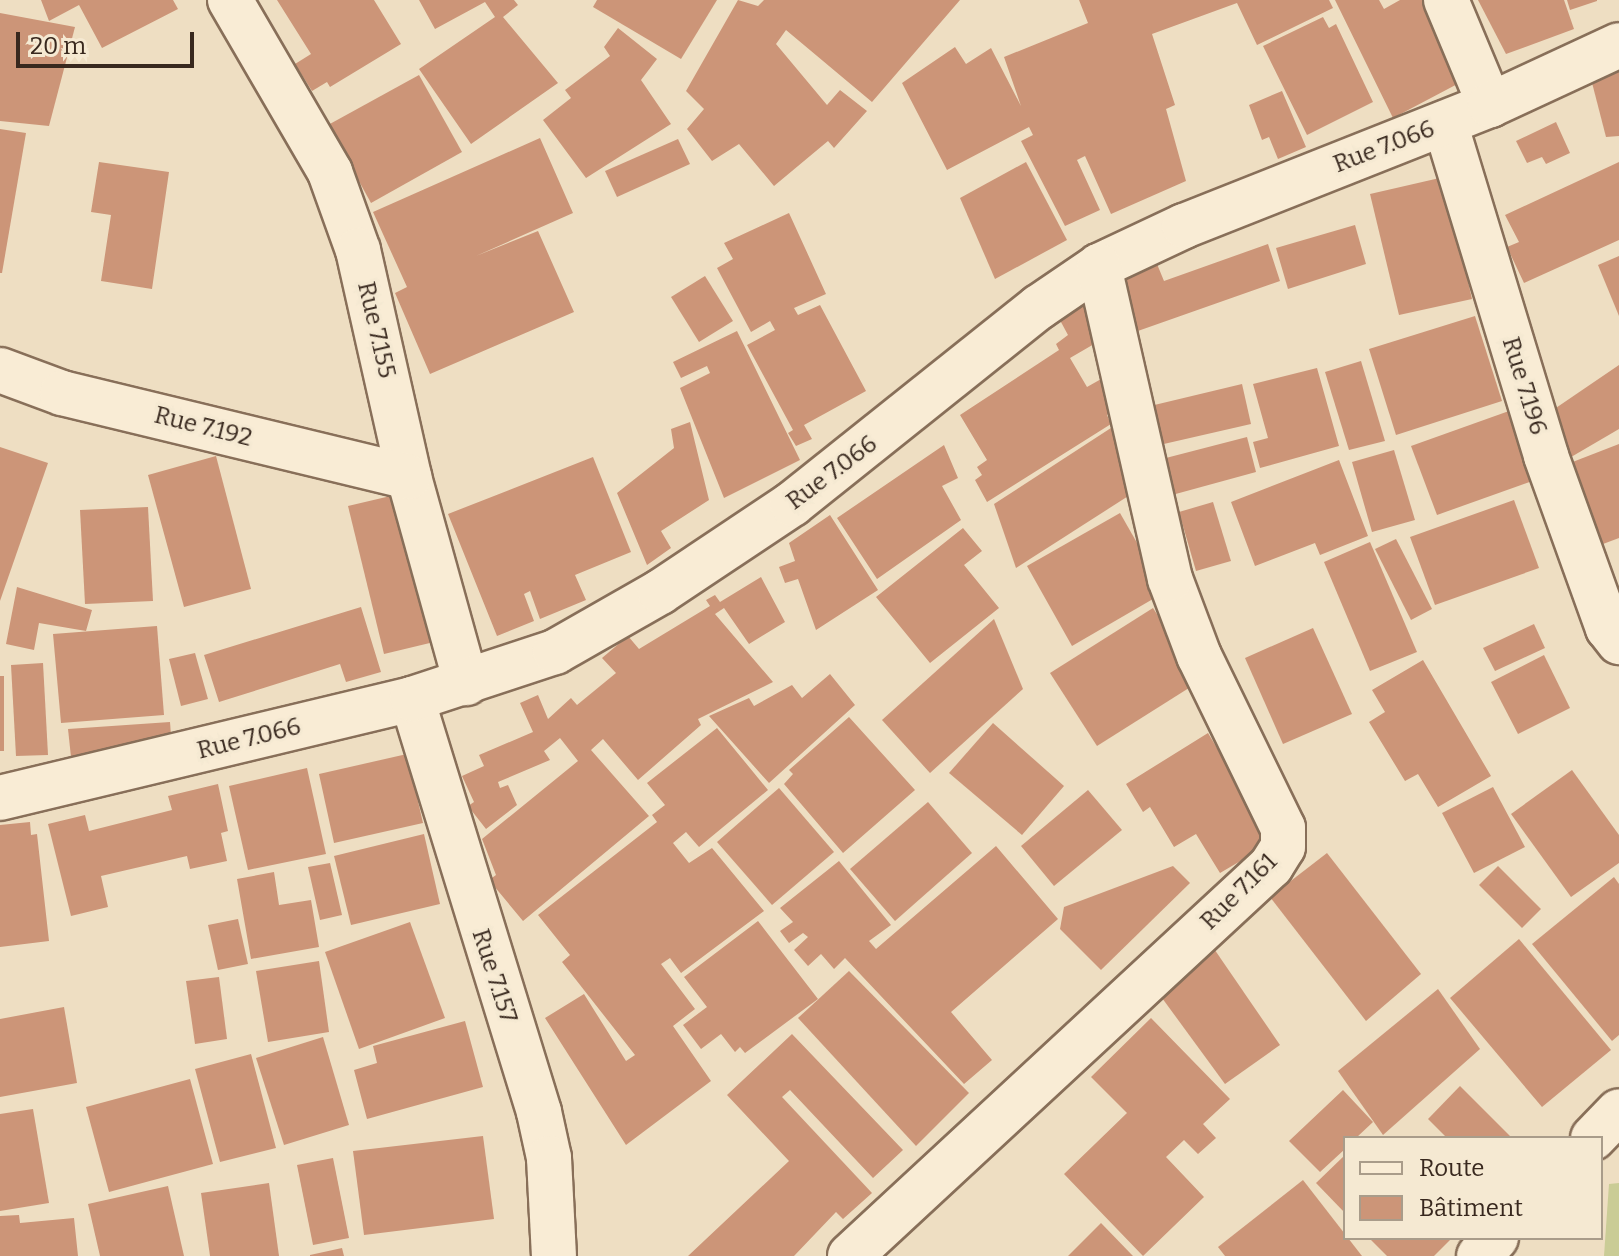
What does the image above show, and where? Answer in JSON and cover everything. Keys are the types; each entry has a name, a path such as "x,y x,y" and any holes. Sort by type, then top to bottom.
{"street":[{"name":"Rue 7.155","path":"230,0 330,172 358,250 409,477 466,683"},
{"path":"1446,0 1490,105"},
{"name":"Rue 7.066","path":"0,798 412,699 555,652 660,592 792,504 899,423 967,363 1099,266 1184,226 1490,105 1619,45"},
{"name":"Rue 7.196","path":"1445,123 1546,456 1608,628 1619,642"},
{"name":"Rue 7.161","path":"850,1256 1271,866 1283,847 1283,828 1205,670 1170,579 1099,266"},
{"name":"Rue 7.192","path":"0,370 62,393 409,477"},
{"name":"Rue 7.157","path":"412,699 539,1112 549,1158 554,1256"},
{"path":"1595,1136 1619,1111"},
{"path":"1479,1256 1494,1240"}],"green space":[{"path":"1619,1183 1619,1256 1604,1256 1609,1184"}],"building":[{"path":"41,0 173,0 178,9 102,48 79,5 49,21"},
{"path":"277,0 374,0 401,44 330,87 327,82 312,91 295,64 311,54"},
{"path":"419,0 514,0 518,5 503,17 558,83 471,144 419,69 495,17 485,2 435,29"},
{"path":"597,0 717,0 681,59 593,7"},
{"path":"738,0 758,6 764,0 960,0 872,102 786,30 776,44 827,105 840,90 867,111 834,148 828,141 774,186 739,144 712,161 687,129 704,109 686,91"},
{"path":"1079,0 1329,0 1333,8 1257,45 1237,3 1152,34 1175,105 1166,109 1186,181 1111,214 1085,156 1077,160 1100,210 1065,226 1021,141 1033,135 1029,127 947,170 902,83 955,47 966,64 991,48 1021,106 1004,57 1088,23"},
{"path":"1335,0 1379,0 1384,9 1400,0 1424,0 1465,80 1393,118"},
{"path":"1478,0 1564,0 1574,29 1506,54"},
{"path":"1567,0 1597,0 1597,1 1570,10"},
{"path":"0,13 75,27 49,126 0,121"},
{"path":"1323,17 1329,28 1336,24 1373,102 1307,135 1263,46"},
{"path":"618,28 657,59 641,80 671,124 586,178 543,120 571,98 565,90 610,56 604,47"},
{"path":"1619,66 1619,136 1606,137 1590,75"},
{"path":"419,75 462,152 371,203 328,125"},
{"path":"1282,91 1306,147 1278,159 1269,137 1262,140 1249,105"},
{"path":"1556,122 1570,153 1546,164 1542,157 1527,163 1516,141"},
{"path":"0,129 26,133 2,273 0,273"},
{"path":"540,138 573,213 476,256 538,231 574,312 430,374 395,293 407,287 373,212"},
{"path":"678,139 690,164 617,197 605,171"},
{"path":"99,162 169,172 152,289 101,281 111,215 91,212"},
{"path":"1026,162 1067,240 995,279 960,198"},
{"path":"1619,162 1619,240 1524,283 1507,247 1519,242 1505,215"},
{"path":"1444,177 1472,299 1399,315 1370,194"},
{"path":"789,213 826,294 794,308 798,315 820,305 866,391 804,425 812,439 796,446 788,433 793,430 747,345 775,330 770,321 751,332 717,268 733,259 724,243"},
{"path":"1355,225 1366,264 1288,289 1276,248"},
{"path":"1268,244 1280,281 1135,332 1120,277 1157,264 1164,281"},
{"path":"1619,256 1619,316 1598,265"},
{"path":"705,276 733,321 699,342 671,297"},
{"path":"1085,295 1101,340 1070,358 1087,387 1110,374 1118,407 1107,415 1111,424 987,502 975,480 982,475 977,467 987,460 960,415 1059,350 1056,344 1068,335 1055,311"},
{"path":"1475,316 1502,401 1396,435 1369,349"},
{"path":"737,331 800,460 724,498 680,388 710,373 707,366 681,378 673,362"},
{"path":"1361,361 1385,441 1349,450 1325,372"},
{"path":"1619,365 1619,429 1566,460 1547,414"},
{"path":"1317,368 1339,446 1260,468 1253,442 1268,438 1253,384"},
{"path":"1242,384 1251,424 1155,446 1146,407"},
{"path":"1509,411 1535,480 1437,515 1411,446"},
{"path":"690,422 709,500 661,531 671,548 647,565 617,493 674,448 671,429"},
{"path":"1114,426 1133,493 1016,568 994,504"},
{"path":"1247,437 1256,472 1172,495 1162,459"},
{"path":"1619,444 1619,538 1603,544 1570,463"},
{"path":"944,445 958,478 942,486 961,520 877,579 837,518"},
{"path":"0,447 48,463 0,601"},
{"path":"1394,450 1415,520 1372,532 1352,462"},
{"path":"216,456 251,589 184,607 148,475"},
{"path":"593,457 631,552 575,575 586,600 540,619 530,591 524,594 534,621 497,636 448,514"},
{"path":"1339,460 1368,536 1320,555 1315,543 1255,566 1231,502"},
{"path":"399,494 434,642 384,654 348,506"},
{"path":"1514,500 1539,568 1435,605 1410,537"},
{"path":"1213,502 1231,561 1196,571 1179,512"},
{"path":"148,507 153,601 85,604 80,510"},
{"path":"1120,513 1165,592 1072,646 1027,566"},
{"path":"830,515 878,590 816,630 798,579 785,583 779,567 795,561 789,543"},
{"path":"963,528 982,551 964,565 999,608 930,663 876,597"},
{"path":"1396,539 1432,609 1411,620 1375,549"},
{"path":"1370,542 1417,652 1370,671 1324,562"},
{"path":"761,577 785,622 749,644 724,608 715,614 773,682 698,719 701,725 638,780 603,739 591,750 649,816 523,921 489,880 496,875 482,839 578,761 560,738 544,751 550,760 498,782 500,788 508,785 517,805 486,829 468,806 474,802 462,776 484,766 479,755 533,732 520,703 538,695 548,719 571,698 577,705 616,673 602,658 628,636 639,649 710,606 706,600 715,595 720,602"},
{"path":"17,587 92,610 86,631 39,623 34,650 6,644"},
{"path":"361,607 381,672 346,682 340,664 219,702 204,655"},
{"path":"1153,608 1200,681 1097,746 1050,673"},
{"path":"994,619 1023,689 930,773 882,720"},
{"path":"1534,624 1545,648 1495,671 1483,648"},
{"path":"157,626 164,715 61,723 53,634"},
{"path":"1313,628 1352,714 1283,744 1245,658"},
{"path":"195,653 208,699 181,706 169,659"},
{"path":"1544,655 1570,708 1518,734 1491,682"},
{"path":"1423,660 1491,776 1438,807 1418,774 1405,781 1369,722 1385,712 1372,690"},
{"path":"43,663 48,755 16,756 11,665"},
{"path":"830,674 855,705 769,783 709,716 749,698 754,706 792,685 802,698"},
{"path":"0,676 4,676 4,751 0,751"},
{"path":"849,717 915,790 843,853 784,784 793,774 789,770"},
{"path":"170,722 172,749 71,757 68,729"},
{"path":"993,723 1064,786 1022,835 949,773"},
{"path":"717,728 768,790 699,847 686,832 673,843 689,863 712,848 764,911 681,973 670,958 661,964 695,1009 673,1026 711,1081 626,1145 545,1018 584,994 626,1061 635,1055 562,962 570,955 538,915 657,822 652,815 665,805 647,783"},
{"path":"1208,733 1273,842 1220,873 1196,834 1174,847 1150,807 1143,812 1126,784"},
{"path":"407,754 423,823 334,843 319,774"},
{"path":"307,768 326,854 248,870 229,786"},
{"path":"1572,770 1619,835 1619,863 1571,897 1511,814"},
{"path":"218,784 228,831 221,833 227,861 190,869 187,856 101,876 108,907 71,916 48,824 85,815 89,831 172,810 168,796"},
{"path":"1493,787 1525,847 1474,873 1442,813"},
{"path":"779,788 834,852 772,905 717,842"},
{"path":"1088,790 1122,830 1054,886 1021,846"},
{"path":"928,802 972,853 895,921 850,869"},
{"path":"30,822 31,835 37,834 49,941 0,947 0,825"},
{"path":"424,834 440,904 351,925 334,856"},
{"path":"996,846 1058,919 951,1012 992,1060 964,1084 845,958 834,969 821,954 808,966 794,950 808,937 803,933 789,943 780,931 793,922 780,908 839,861 891,925 869,941 876,949"},
{"path":"1327,853 1421,974 1366,1021 1270,897"},
{"path":"330,863 342,915 320,920 308,867"},
{"path":"1173,866 1190,883 1101,970 1060,929 1064,907"},
{"path":"1498,866 1541,909 1522,928 1479,885"},
{"path":"274,872 279,905 311,900 319,947 251,959 237,879"},
{"path":"1614,877 1619,884 1619,1035 1612,1041 1532,944"},
{"path":"238,919 248,964 218,970 208,925"},
{"path":"758,921 818,999 745,1053 740,1047 735,1052 721,1034 701,1049 683,1025 707,1007 684,977"},
{"path":"410,922 445,1018 359,1049 325,952"},
{"path":"1519,939 1611,1050 1542,1107 1450,998"},
{"path":"1208,940 1280,1045 1225,1084 1154,987"},
{"path":"319,961 329,1032 268,1042 256,971"},
{"path":"849,971 969,1093 916,1146 798,1018"},
{"path":"219,977 227,1039 195,1044 186,981"},
{"path":"1438,989 1480,1049 1383,1135 1338,1071"},
{"path":"64,1007 77,1083 0,1097 0,1019"},
{"path":"1151,1018 1230,1099 1203,1124 1216,1138 1198,1154 1184,1140 1166,1157 1204,1197 1143,1256 1064,1174 1127,1113 1091,1077"},
{"path":"465,1021 483,1087 367,1119 354,1070 377,1063 373,1046"},
{"path":"792,1034 903,1150 873,1178 790,1090 782,1097 872,1193 843,1219 836,1212 794,1256 688,1256 789,1161 727,1095"},
{"path":"323,1037 349,1125 284,1145 256,1058"},
{"path":"251,1054 276,1148 220,1162 195,1069"},
{"path":"190,1079 213,1164 109,1192 86,1107"},
{"path":"1460,1086 1510,1136 1445,1136 1428,1119"},
{"path":"1343,1090 1373,1122 1358,1136 1343,1136 1343,1151 1320,1172 1289,1141"},
{"path":"33,1109 49,1203 0,1211 0,1114"},
{"path":"483,1136 494,1219 364,1235 353,1151"},
{"path":"1343,1157 1343,1211 1316,1183"},
{"path":"333,1158 349,1238 313,1245 297,1165"},
{"path":"1303,1180 1343,1232 1343,1240 1350,1240 1362,1256 1225,1256 1218,1247"},
{"path":"269,1183 279,1256 210,1256 201,1193"},
{"path":"168,1186 184,1256 100,1256 88,1204"},
{"path":"19,1215 20,1223 74,1218 78,1256 0,1256 0,1216"},
{"path":"1101,1223 1133,1256 1068,1256"},
{"path":"1371,1240 1450,1240 1434,1256 1387,1256"},
{"path":"342,1248 344,1256 310,1256 310,1255"}]}
